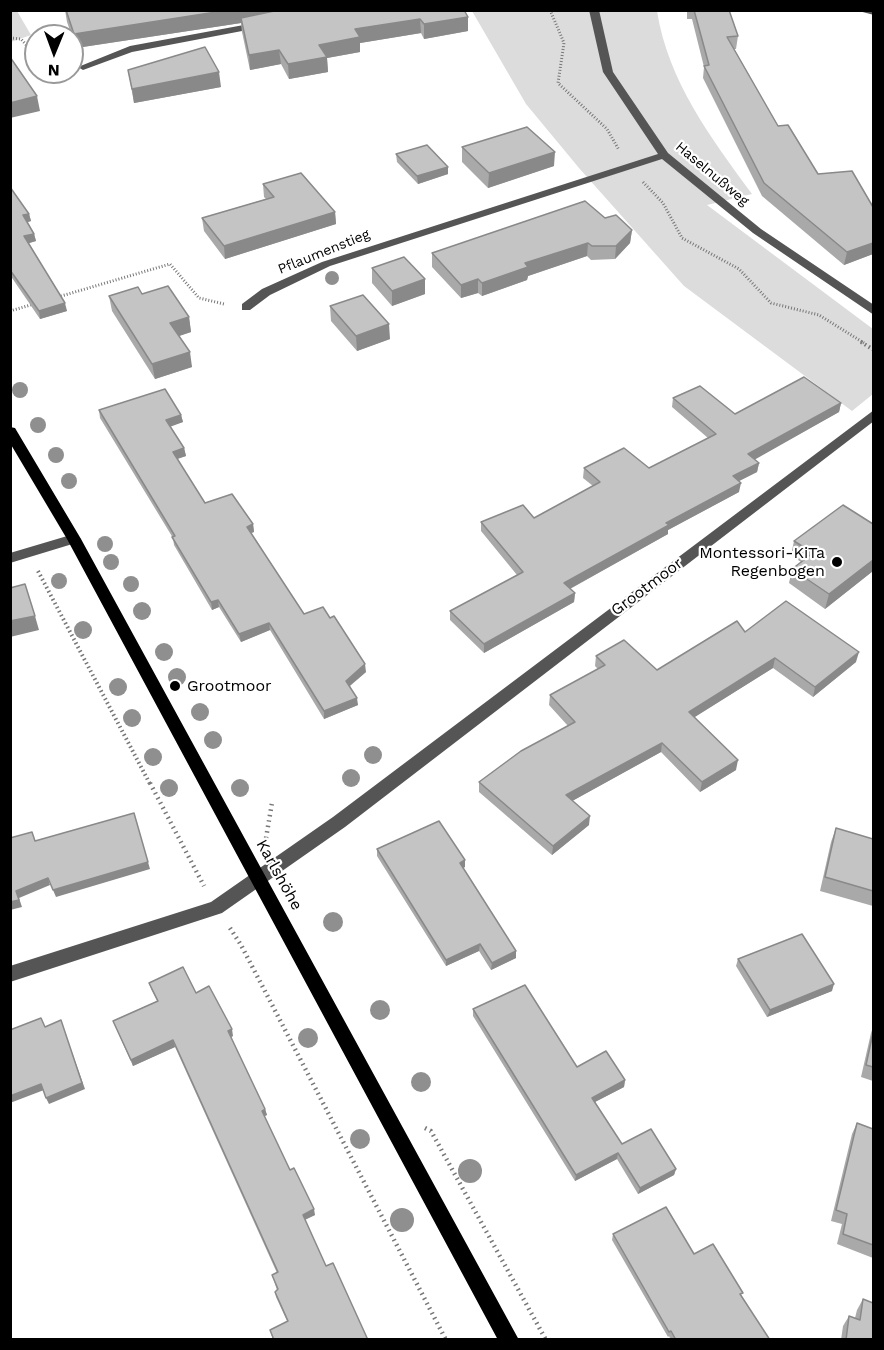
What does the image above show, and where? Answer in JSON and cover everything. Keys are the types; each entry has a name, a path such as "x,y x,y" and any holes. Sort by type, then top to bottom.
{"main road":[{"name":"Karlshöhe","path":"10,431 74,539 509,1340"}],"street":[{"name":"Haselnußweg","path":"594,10 608,72 664,155 757,231 873,311"},
{"path":"859,10 873,12"},
{"path":"84,67 130,49 269,23"},
{"name":"Pflaumenstieg","path":"246,307 266,292 326,264 664,155"},
{"name":"Grootmoor","path":"10,974 216,908 259,880 873,414"},
{"path":"10,558 74,539"}],"path":[{"path":"10,38 21,39 24,42"},
{"path":"56,297 170,264 200,298 246,307"},
{"path":"10,311 45,301"},
{"path":"29,553 216,908 241,945 446,1340"}],"shaded area":[{"path":"11,10 17,11 25,24 24,37 11,42"},
{"path":"472,11 657,11 663,37 681,85 721,152 752,194 707,205 873,329 873,394 852,411 684,286 579,168 526,104"}],"building":[{"path":"66,10 229,10 84,32 84,24 71,24"},
{"path":"279,10 464,10 468,17 424,24 420,19 355,29 360,37 319,45 327,57 288,64 279,50 249,55 241,18"},
{"path":"694,10 729,10 738,36 727,37 778,126 788,125 818,174 852,171 873,207 873,243 847,252 764,183 704,66 709,65"},
{"path":"205,47 219,72 132,89 128,70"},
{"path":"10,57 24,77 24,84 29,84 37,96 10,103"},
{"path":"527,127 555,152 489,173 462,147"},
{"path":"427,145 448,167 417,176 396,154"},
{"path":"301,173 335,212 224,246 202,218 274,197 263,184"},
{"path":"10,187 29,214 23,215 34,234 24,236 65,303 39,311 10,270"},
{"path":"585,201 605,218 616,215 632,230 616,246 592,246 588,243 525,263 528,267 482,283 478,279 461,285 432,253"},
{"path":"404,257 425,279 392,291 372,268"},
{"path":"168,286 189,317 170,323 190,352 152,364 109,296 138,287 142,294"},
{"path":"363,295 389,324 356,336 330,306"},
{"path":"804,377 841,403 748,454 759,463 733,476 741,483 666,523 669,525 564,583 575,593 484,644 450,611 523,572 481,522 523,505 534,518 600,482 584,468 624,448 649,468 716,434 673,398 700,386 735,414"},
{"path":"165,389 181,415 166,420 184,448 173,452 205,503 232,494 253,524 247,527 304,614 323,607 330,618 334,616 365,664 346,681 357,698 324,711 269,623 239,634 218,600 211,602 172,537 175,536 99,410"},
{"name":"Montessori-KiTa Regenbogen","path":"843,505 873,524 873,560 829,594 792,569 813,553 794,541"},
{"path":"25,584 35,616 10,621 10,588"},
{"path":"786,601 859,652 815,687 775,658 689,712 738,760 702,782 662,743 566,795 590,816 553,846 479,782 521,751 575,722 550,695 605,665 596,656 624,640 657,670 737,621 745,632"},
{"path":"134,813 148,862 53,890 48,878 16,891 19,900 10,902 10,838 32,832 35,841"},
{"path":"439,821 465,860 460,863 516,951 492,963 480,944 446,960 377,849"},
{"path":"836,828 873,839 873,891 825,877"},
{"path":"802,934 834,984 770,1010 738,959"},
{"path":"183,967 196,993 209,986 232,1029 228,1031 265,1109 262,1111 290,1170 294,1168 314,1209 303,1215 326,1266 333,1263 368,1340 274,1340 270,1330 288,1321 275,1292 278,1289 272,1275 278,1272 173,1040 131,1060 113,1021 158,1001 149,983"},
{"path":"525,985 577,1067 606,1051 625,1080 592,1098 622,1144 651,1129 676,1169 640,1188 618,1153 576,1175 473,1009"},
{"path":"41,1018 45,1027 61,1020 82,1083 46,1098 41,1084 10,1096 10,1030"},
{"path":"873,1033 873,1067 866,1065"},
{"path":"857,1123 873,1129 873,1245 843,1234 847,1214 836,1210"},
{"path":"666,1207 694,1254 713,1244 743,1293 740,1294 770,1340 676,1340 671,1331 669,1332 613,1234"},
{"path":"863,1299 873,1303 873,1340 846,1340 849,1316 860,1320"}],"place":[{"name":"Montessori-KiTa Regenbogen","path":"837,562"},
{"name":"Grootmoor","path":"175,686"}]}
